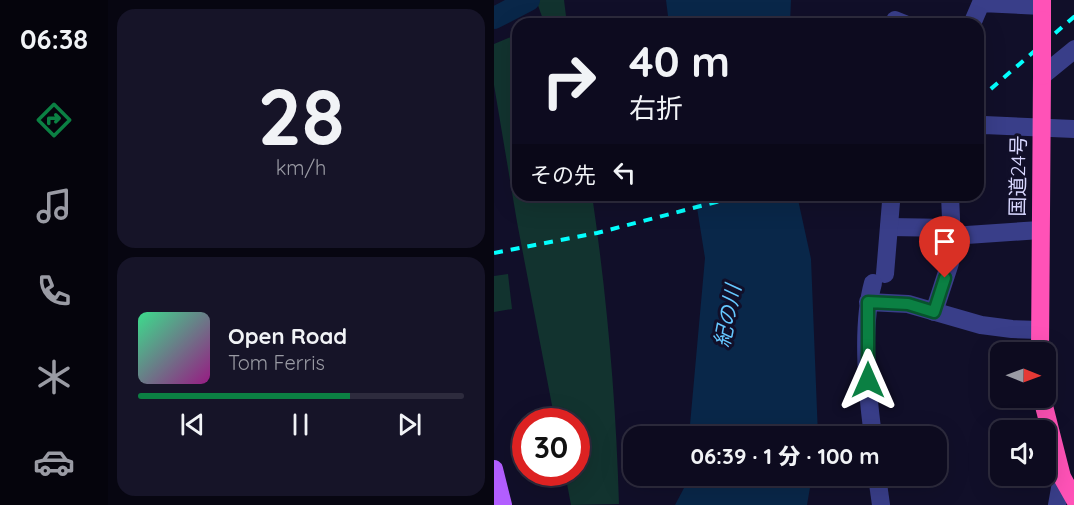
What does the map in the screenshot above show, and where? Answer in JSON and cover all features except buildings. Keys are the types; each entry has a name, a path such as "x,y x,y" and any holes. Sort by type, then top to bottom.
{"highway":[{"name":"国道24号","path":"1040,342 1042,8"},
{"path":"1045,408 1062,477 1074,500"}],"main road":[{"path":"494,469 503,505"}],"street":[{"path":"974,18 981,2 1042,8"},
{"path":"1042,76 1074,49"},
{"path":"984,127 1074,129"},
{"path":"934,312 950,263 952,232 950,201"},
{"path":"872,426 868,400 868,302 879,278 891,202"},
{"path":"888,227 952,232 1040,230"},
{"path":"868,302 908,304 981,325 1039,330"},
{"path":"1057,505 1062,477"},
{"path":"878,486 881,505"}],"green space":[{"path":"536,0 564,0 566,18 543,18"},
{"path":"512,36 512,192 494,85 494,44"},
{"path":"513,201 593,201 610,349 619,504 571,505 567,486 590,486 590,408 553,408"},
{"path":"508,274 512,309 494,312 494,276"}],"water":[{"path":"666,0 791,0 790,18 668,18"},
{"name":"紀の川","path":"696,201 798,201 811,259 818,426 690,426 705,258"},
{"path":"684,486 810,486 807,505 675,505"}],"waterway":[{"path":"494,18 529,0"}],"railway":[{"path":"984,95 1075,16"},
{"path":"494,253 597,233 720,201"}],"route":[{"path":"868,380 868,302 908,304 934,312 945,278"}]}
